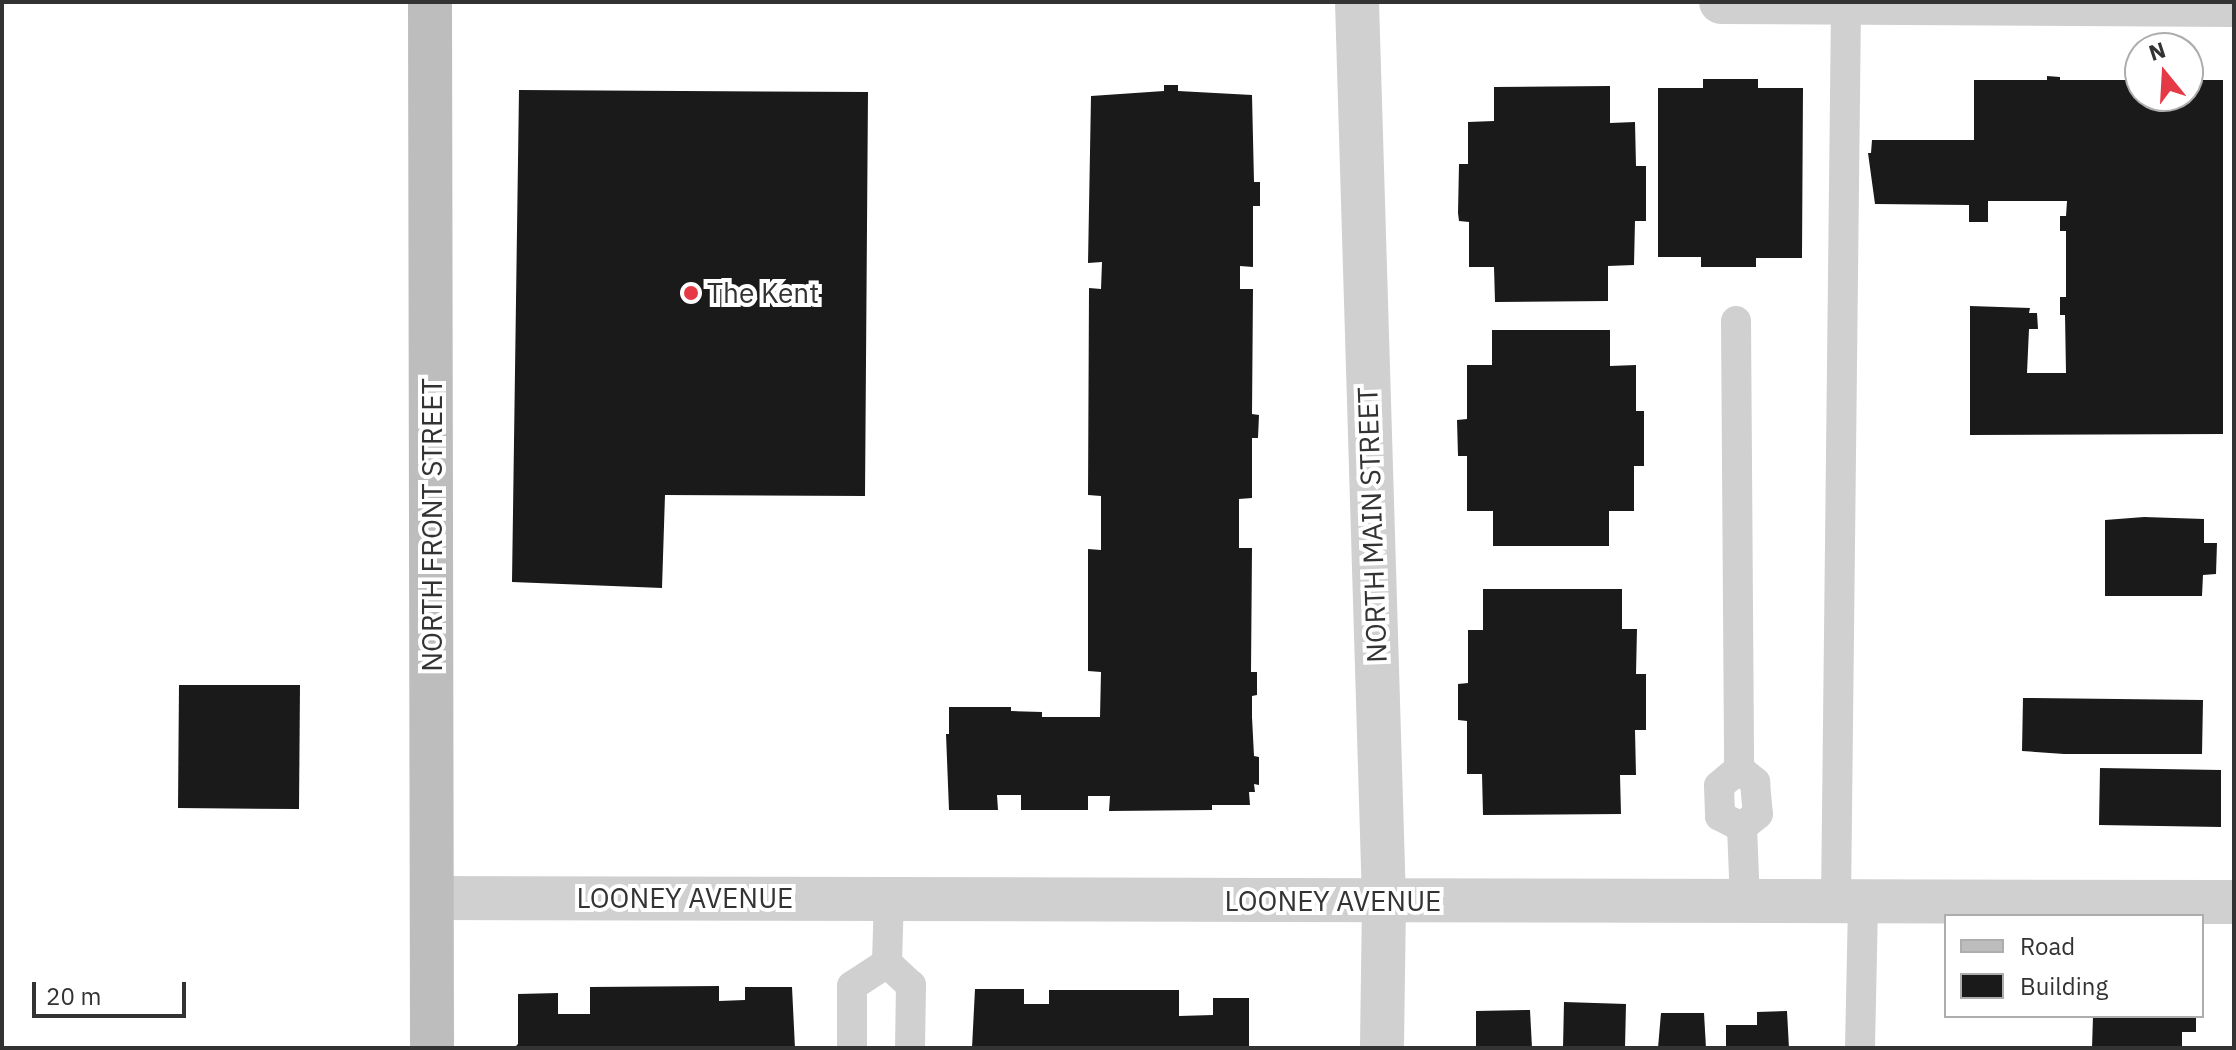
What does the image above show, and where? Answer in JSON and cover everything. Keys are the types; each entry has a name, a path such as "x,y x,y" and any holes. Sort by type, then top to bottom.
{"street":[{"name":"NORTH FRONT STREET","path":"430,2 432,1048"},
{"name":"NORTH MAIN STREET","path":"1357,2 1384,902 1382,1048"},
{"path":"1721,2 2234,5"},
{"name":"LOONEY AVENUE","path":"433,898 2234,902"}],"lane":[{"path":"1846,3 1850,902 1860,1048"},
{"path":"1736,321 1739,769 1719,786 1720,816 1742,827 1745,902"},
{"path":"889,898 887,963 911,985 910,1048"},
{"path":"852,1048 852,986 887,963"}],"building":[{"path":"2047,76 2060,77 2060,80 2124,80 2124,112 2204,112 2204,80 2223,80 2223,434 1970,435 1970,306 2030,308 2029,313 2037,313 2038,329 2029,329 2027,373 2066,373 2065,315 2060,315 2060,297 2066,297 2066,231 2060,231 2060,216 2066,216 2067,201 1988,201 1988,222 1969,222 1969,205 1875,204 1868,153 1871,153 1872,140 1974,140 1974,80 2047,80"},
{"path":"1703,79 1758,79 1758,88 1803,88 1802,258 1756,258 1756,267 1701,267 1701,257 1658,257 1658,88 1703,88"},
{"path":"1164,85 1178,85 1178,91 1252,95 1254,182 1260,182 1260,206 1253,206 1253,267 1240,266 1240,289 1253,289 1252,414 1259,415 1258,438 1252,438 1252,498 1239,499 1239,548 1252,548 1251,672 1257,672 1257,695 1252,696 1252,717 1254,756 1259,757 1259,785 1254,784 1255,792 1249,792 1250,805 1212,805 1212,810 1109,811 1110,796 1088,796 1088,810 1021,810 1021,795 997,795 998,810 949,810 946,734 949,734 949,707 1011,707 1011,711 1042,712 1042,717 1100,717 1101,672 1088,671 1088,549 1101,550 1101,496 1088,495 1089,288 1101,289 1102,262 1088,263 1091,96 1164,91"},
{"path":"1610,86 1610,123 1635,122 1636,166 1646,166 1646,221 1635,221 1634,265 1608,266 1608,301 1495,302 1494,267 1469,267 1469,222 1459,221 1459,164 1468,164 1468,122 1494,121 1494,87"},
{"name":"The Kent","path":"519,90 868,92 865,496 665,495 662,588 512,582"},
{"path":"1492,330 1610,330 1610,366 1636,365 1636,411 1644,411 1644,466 1634,466 1634,511 1609,511 1609,546 1493,546 1493,511 1467,511 1467,456 1458,456 1457,420 1467,419 1467,365 1492,365"},
{"path":"2144,517 2204,519 2204,543 2217,543 2216,574 2203,575 2202,596 2105,596 2105,520"},
{"path":"1483,589 1622,589 1622,629 1637,629 1636,674 1646,674 1646,730 1635,730 1636,775 1620,775 1621,814 1483,815 1482,774 1467,774 1467,721 1458,720 1458,684 1468,683 1468,630 1483,630"},
{"path":"179,685 300,685 299,809 178,808"},
{"path":"2023,698 2203,700 2202,754 2022,751"},
{"path":"2100,768 2221,770 2221,827 2099,825"},
{"path":"719,986 719,1001 745,1000 745,987 792,987 795,1048 514,1048 518,1044 518,994 558,993 558,1014 590,1014 590,987"},
{"path":"975,989 1024,989 1024,1004 1049,1004 1049,990 1179,990 1179,1016 1213,1015 1213,998 1249,998 1249,1048 972,1048"},
{"path":"1564,1002 1626,1004 1625,1048 1563,1048"},
{"path":"1530,1010 1532,1048 1476,1048 1476,1011"},
{"path":"1787,1011 1789,1048 1726,1048 1726,1025 1757,1025 1757,1012"},
{"path":"1661,1013 1704,1013 1706,1048 1658,1048"},
{"path":"2093,1018 2196,1018 2196,1032 2182,1032 2182,1048 2092,1048"}],"place":[{"name":"The Kent","path":"691,293"}]}
